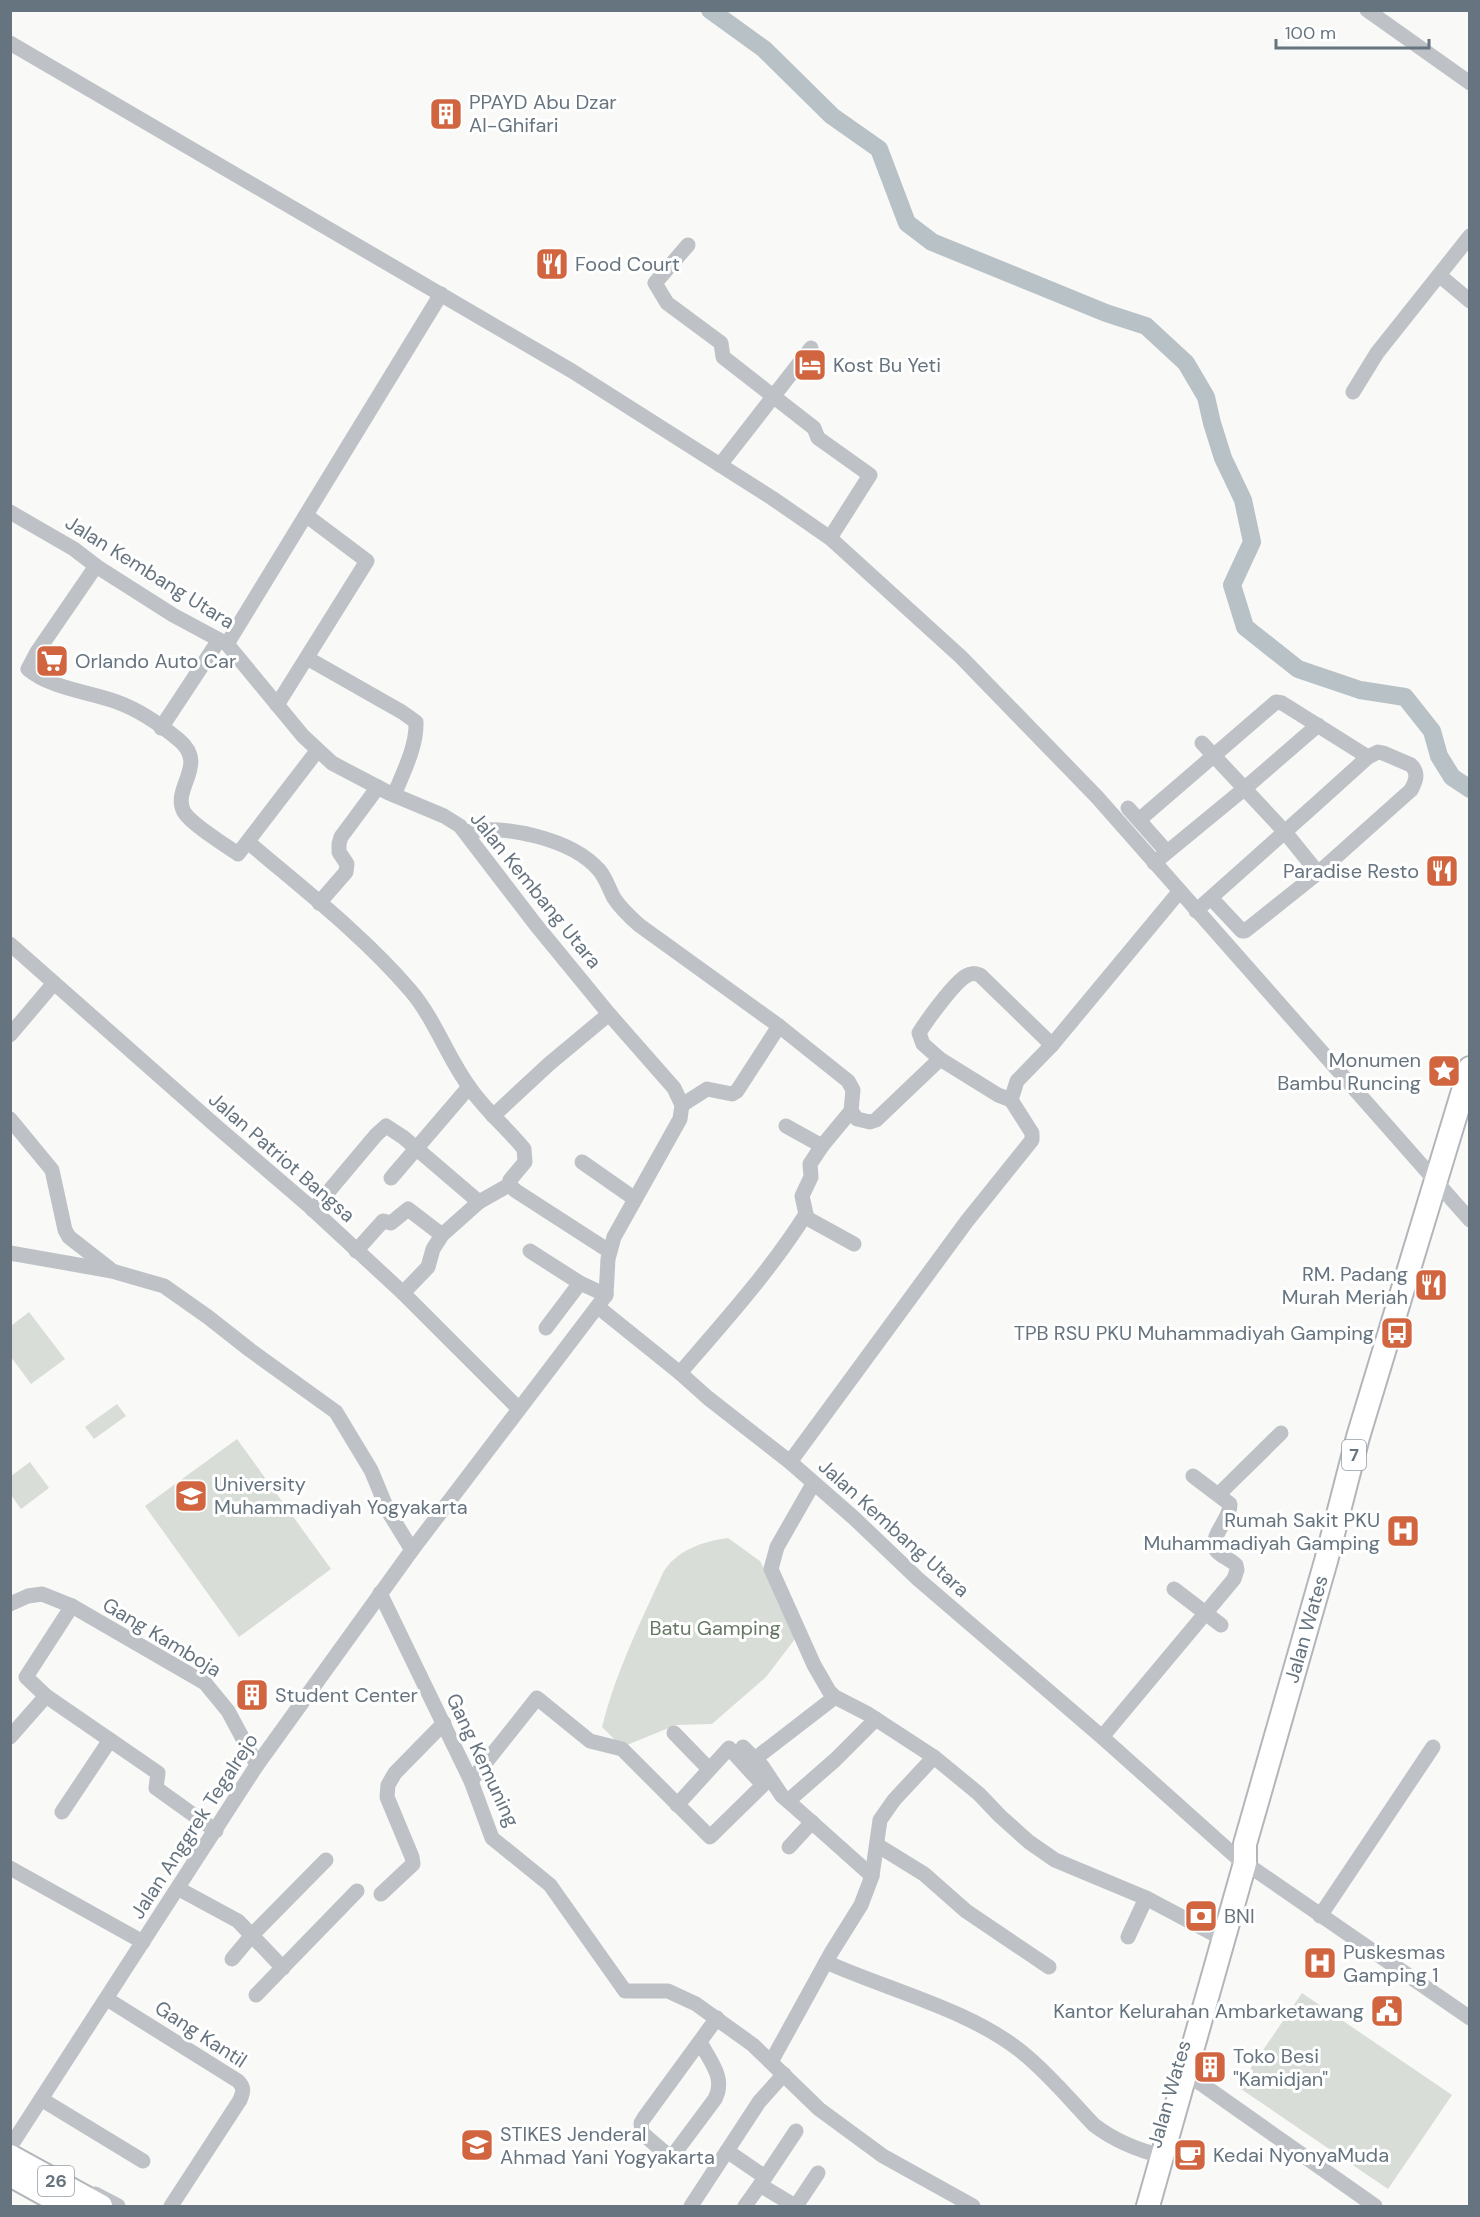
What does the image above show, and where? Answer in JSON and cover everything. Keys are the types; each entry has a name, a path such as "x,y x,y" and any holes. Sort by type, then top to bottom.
{"highway":[{"name":"Jalan Wates","path":"1138,2206 1186,2073 1242,1854 1326,1561 1358,1437 1470,1068"},
{"name":"Jalan Wates","path":"1148,2206 1157,2155 1214,1934 1242,1854"},
{"name":"26","path":"10,2156 101,2206"},
{"name":"26","path":"10,2175 66,2206"}],"street":[{"path":"1367,10 1470,82"},
{"path":"10,43 572,371 830,538 901,601 994,690 1097,796 1470,1221"},
{"path":"1353,392 1377,353 1470,236"},
{"path":"687,247 656,281 667,303 721,343 723,357 814,428 818,438 870,475 830,538"},
{"path":"1439,275 1470,302"},
{"path":"161,728 223,642 307,516 441,294"},
{"path":"720,465 811,348"},
{"name":"Jalan Kembang Utara","path":"10,512 74,549 96,566 173,615 223,642 316,751 332,763 378,788 451,819 466,832 512,894 609,1014 674,1088 682,1105"},
{"path":"277,705 367,561 307,516"},
{"path":"96,566 37,652 28,669 37,676 54,683 119,703 142,714 181,741 192,760 182,796 183,810 187,815 238,854 316,751"},
{"path":"307,658 416,722 410,750 394,795"},
{"path":"1139,820 1215,757 1276,702 1282,703 1368,757"},
{"path":"1154,862 1318,725"},
{"path":"1202,743 1285,832 1318,873"},
{"path":"1196,911 1210,898 1285,832 1368,757 1378,752 1411,765 1416,775 1411,790 1318,873 1245,931 1242,931 1210,898"},
{"path":"319,903 346,872 347,864 339,852 341,837 378,788"},
{"path":"1128,808 1167,852"},
{"path":"466,832 534,835 564,845 598,868 620,907 639,925 778,1026 848,1081 853,1090 851,1111 822,1146 809,1167 811,1175 802,1196 806,1209 805,1216 749,1293 680,1373"},
{"path":"248,842 383,961 419,1001 469,1087 526,1153 525,1162 508,1185 479,1202 442,1235 433,1249 428,1267 403,1293"},
{"path":"1011,1100 1017,1081 1052,1045 1179,892"},
{"name":"Jalan Patriot Bangsa","path":"10,944 313,1210 403,1293 519,1409"},
{"path":"790,1462 851,1382 967,1221 1032,1140 1032,1133 1011,1100 998,1095 940,1059 923,1044 919,1033 954,988 963,978 972,973 980,975 1052,1045"},
{"path":"10,1035 54,983"},
{"path":"492,1116 609,1014"},
{"path":"602,1301 609,1251 614,1238 680,1119 682,1105 707,1089 732,1094 737,1091 778,1026"},
{"path":"851,1111 857,1119 866,1122 876,1120 940,1059"},
{"path":"391,1178 469,1087"},
{"path":"10,1119 52,1170 65,1230 69,1237 112,1271"},
{"path":"313,1210 384,1127 388,1126 479,1202"},
{"path":"786,1126 822,1146"},
{"path":"582,1162 635,1199"},
{"path":"508,1185 609,1251"},
{"path":"356,1251 383,1221 392,1222 408,1209 442,1235"},
{"path":"805,1216 854,1244"},
{"name":"Jalan Kembang Utara","path":"530,1251 580,1283 602,1301 708,1398 790,1462 854,1518 918,1579 1242,1854 1320,1916 1470,2018"},
{"path":"10,1253 112,1271 167,1288 336,1412 371,1470 388,1511 412,1550"},
{"path":"546,1328 580,1283"},
{"name":"Jalan Anggrek Tegalrejo","path":"10,2147 179,1889 257,1765 380,1593 602,1301"},
{"path":"1219,1494 1281,1433"},
{"path":"1102,1737 1206,1614 1233,1579 1237,1570 1232,1562 1214,1547 1214,1539 1228,1517 1231,1507 1228,1501 1193,1476"},
{"path":"813,1484 777,1547 771,1569 823,1684 835,1697 876,1719 934,1757 980,1794 1029,1842 1055,1860 1146,1898 1214,1934"},
{"path":"1174,1589 1221,1625"},
{"name":"Gang Kemuning","path":"380,1593 471,1781 493,1839 550,1884 625,1991 668,1991 696,2004 771,2062 819,2109 883,2156 973,2206"},
{"name":"Gang Kamboja","path":"10,1604 28,1596 42,1594 72,1606 208,1685 228,1711 257,1765"},
{"path":"72,1606 26,1677 46,1696 158,1773 156,1788 216,1831"},
{"path":"10,1737 46,1696"},
{"path":"756,1758 835,1697"},
{"path":"471,1781 537,1698 591,1741 622,1749 710,1838 763,1785 729,1748 677,1804"},
{"path":"788,1801 835,1760 876,1719"},
{"path":"381,1894 413,1864 387,1797 388,1785 395,1773 444,1723"},
{"path":"674,1734 710,1769"},
{"path":"62,1812 110,1740"},
{"path":"743,1747 756,1758 782,1796 872,1876"},
{"path":"1320,1916 1432,1747"},
{"path":"771,2062 826,1962 861,1905 872,1876 879,1824 886,1811 934,1757"},
{"path":"789,1847 812,1822"},
{"path":"877,1845 924,1874 966,1911 1049,1967"},
{"path":"232,1959 252,1935 326,1860"},
{"path":"10,1868 143,1942"},
{"path":"179,1889 231,1915 284,1968"},
{"path":"256,1995 357,1891"},
{"path":"1128,1937 1146,1898"},
{"path":"826,1962 951,2012 1000,2037 1023,2053 1094,2126 1121,2142 1157,2155"},
{"name":"Gang Kantil","path":"107,1999 238,2081 243,2087 240,2100 171,2206"},
{"path":"700,2042 720,2080 720,2089 671,2158 642,2133 641,2123 717,2018"},
{"path":"1186,2073 1375,2206"},
{"path":"690,2206 759,2102 784,2074"},
{"path":"41,2099 143,2161"},
{"path":"745,2206 796,2131"},
{"path":"10,2147 118,2206"},
{"path":"728,2151 795,2206 818,2173"},
{"path":"10,2184 49,2206"}],"green space":[{"path":"29,1312 65,1359 31,1384 11,1357 11,1326"},
{"path":"117,1404 126,1416 94,1439 85,1427"},
{"path":"237,1439 331,1569 239,1637 145,1506"},
{"path":"30,1462 49,1488 21,1509 11,1495 11,1476"},
{"name":"Batu Gamping","path":"728,1538 760,1561 798,1635 766,1677 712,1724 676,1725 622,1747 602,1727 621,1668 663,1573 668,1565 691,1548"},
{"path":"1302,1993 1452,2095 1388,2189 1238,2087"}],"waterway":[{"path":"710,10 764,49 832,116 879,149 907,223 932,242 1106,313 1146,326 1186,363 1206,397 1223,458 1243,500 1252,542 1232,585 1245,627 1298,669 1360,690 1405,697 1432,731 1439,756 1452,777 1470,789"}],"place":[{"name":"PPAYD Abu Dzar Al-Ghifari","path":"446,114"},
{"name":"Food Court","path":"552,264"},
{"name":"Kost Bu Yeti","path":"810,365"},
{"name":"Orlando Auto Car","path":"52,661"},
{"name":"Paradise Resto","path":"1442,871"},
{"name":"Monumen Bambu Runcing","path":"1444,1071"},
{"name":"RM. Padang Murah Meriah","path":"1431,1285"},
{"name":"TPB RSU PKU Muhammadiyah Gamping","path":"1397,1333"},
{"name":"University Muhammadiyah Yogyakarta","path":"191,1496"},
{"name":"Rumah Sakit PKU Muhammadiyah Gamping","path":"1403,1531"},
{"name":"Student Center","path":"252,1695"},
{"name":"BNI","path":"1201,1916"},
{"name":"Puskesmas Gamping 1","path":"1320,1963"},
{"name":"Kantor Kelurahan Ambarketawang","path":"1387,2011"},
{"name":"Toko Besi \"Kamidjan\"","path":"1210,2067"},
{"name":"STIKES Jenderal Ahmad Yani Yogyakarta","path":"477,2145"},
{"name":"Kedai NyonyaMuda","path":"1190,2155"}]}
